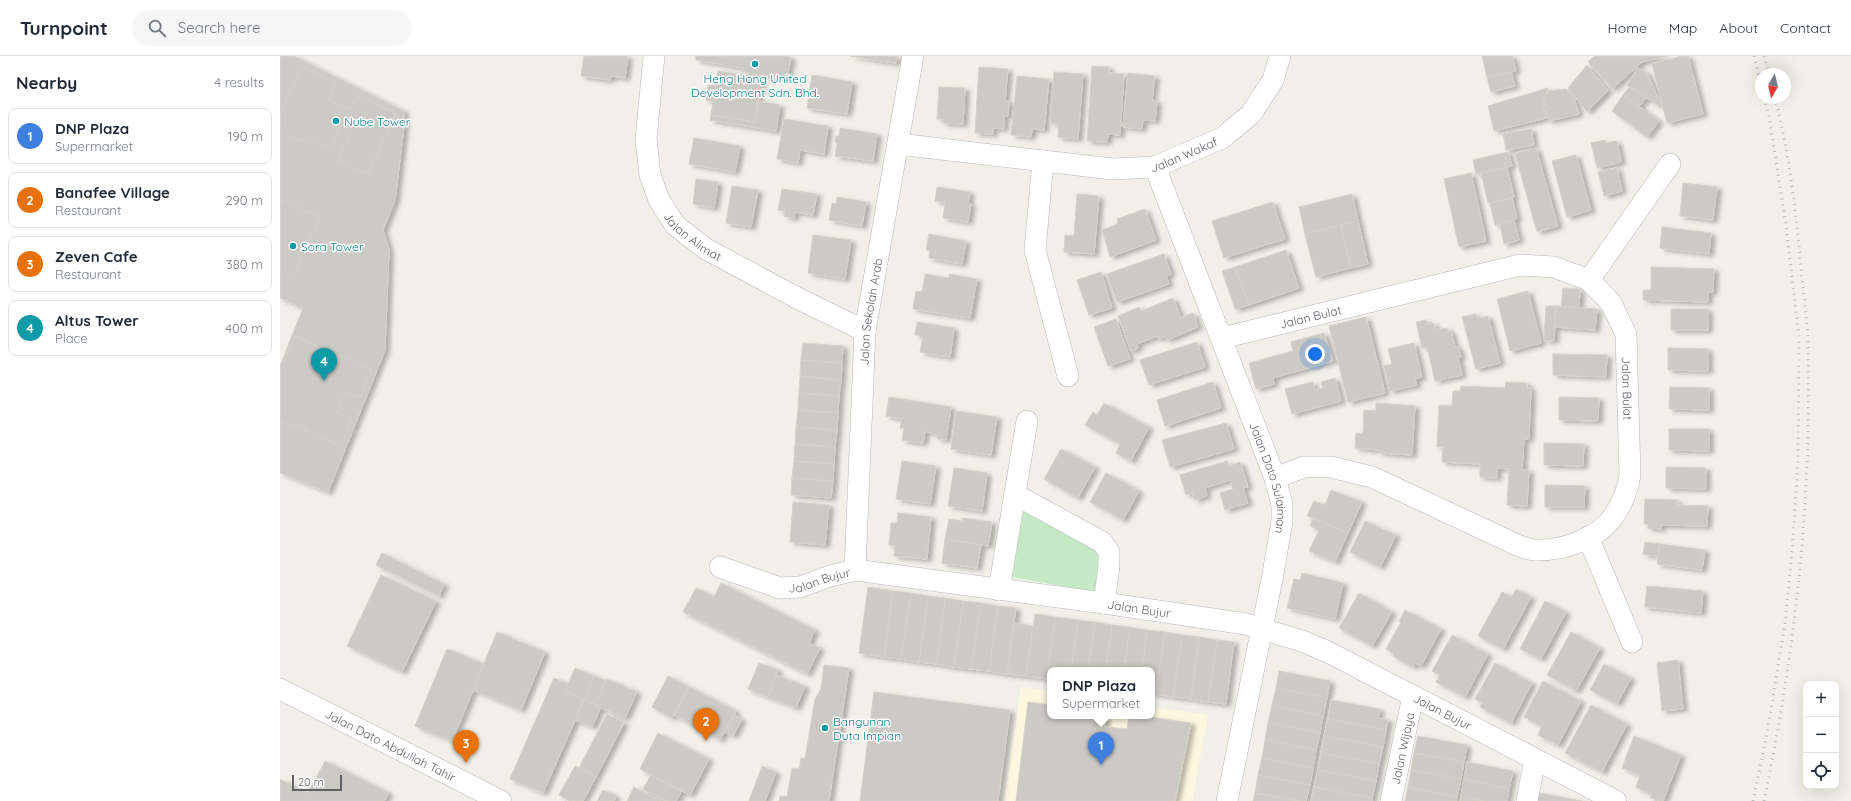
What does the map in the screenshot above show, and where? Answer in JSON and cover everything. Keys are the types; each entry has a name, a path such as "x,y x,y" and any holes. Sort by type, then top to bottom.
{"street":[{"name":"Jalan Alimat","path":"654,56 646,139 650,175 659,200 675,225 706,249 799,299 865,331"},
{"name":"Jalan Sekolah Arab","path":"855,570 865,331 914,56"},
{"name":"Jalan Wakaf","path":"898,144 1112,170 1155,168 1222,138 1251,114 1273,80 1280,56"},
{"path":"1043,161 1034,250 1068,376"},
{"path":"1589,280 1670,164"},
{"name":"Jalan Dato Sulaiman","path":"1155,168 1275,478 1282,505 1282,521 1262,628 1226,801"},
{"name":"Jalan Bulat","path":"1222,338 1520,266 1554,267 1589,280 1610,304 1626,334 1630,475 1627,491 1620,507 1606,525 1588,537 1560,548 1534,550 1517,545 1372,477 1331,467 1304,467 1275,478"},
{"path":"999,590 1016,495 1027,420"},
{"path":"1016,495 1102,542 1109,552 1109,566 1104,603"},
{"path":"1588,537 1632,642"},
{"name":"Jalan Bujur","path":"720,567 780,588 800,587 830,576 855,570 1104,603 1246,624 1262,628 1302,641 1328,652 1616,801"},
{"name":"Jalan Dato Abdullah Tahir","path":"280,689 501,801"},
{"name":"Jalan Wijaya","path":"1391,801 1413,696"},
{"path":"1527,801 1535,759"}],"shaded area":[{"path":"1021,687 1047,691 1047,719 1155,719 1155,707 1208,715 1192,801 1004,801"}],"green space":[{"path":"1024,510 1097,548 1102,559 1099,593 1007,576"}],"building":[{"path":"280,56 294,56 404,111 404,126 395,200 383,230 389,250 385,350 328,492 280,473 280,366 303,308 280,298"},
{"path":"584,56 628,56 625,78 611,76 610,80 581,76"},
{"name":"Heng Hong United Development Sdn. Bhd.","path":"696,56 791,57 787,79 743,72 744,68 696,60"},
{"path":"850,56 875,56 875,60"},
{"path":"875,56 897,56 896,63 875,60"},
{"path":"1482,56 1512,56 1516,71 1487,77"},
{"path":"1594,56 1640,56 1642,62 1612,89 1588,62"},
{"path":"1640,56 1667,56 1642,62"},
{"path":"1682,56 1688,56 1703,114 1667,123 1652,64"},
{"path":"1587,65 1608,91 1587,112 1568,88"},
{"path":"1092,66 1109,67 1109,73 1124,74 1120,135 1108,134 1107,142 1087,141"},
{"name":"Nube Tower","path":"301,67 336,82 328,100 350,110 356,95 396,113 368,174 338,161 351,131 341,126 331,148 307,137 304,142 280,132 280,115"},
{"path":"979,67 1008,69 1005,101 1009,101 1008,116 1004,116 1004,129 993,128 993,134 975,133"},
{"path":"1637,68 1647,73 1661,104 1659,106 1627,85"},
{"path":"718,71 762,78 755,122 711,115 713,101 706,100 708,85 715,86"},
{"path":"1054,72 1083,74 1078,139 1058,137 1059,124 1050,123"},
{"path":"1511,72 1515,86 1491,92 1487,77"},
{"path":"1128,73 1155,76 1152,100 1157,101 1155,121 1143,120 1142,129 1123,127"},
{"path":"812,75 852,82 847,114 807,108"},
{"path":"1017,76 1049,79 1044,130 1032,129 1031,137 1011,135"},
{"path":"1630,86 1646,98 1639,107 1623,95"},
{"path":"939,87 965,88 963,124 943,123 944,119 937,119"},
{"path":"1548,88 1542,103 1546,118 1494,131 1488,106"},
{"path":"1566,89 1574,98 1579,114 1549,121 1544,103 1548,91"},
{"path":"1623,95 1659,121 1647,137 1612,111"},
{"path":"758,101 780,105 776,131 710,120 711,115 755,122"},
{"path":"784,119 828,126 824,154 800,150 798,163 777,159"},
{"path":"840,128 877,134 873,161 835,156 837,143 835,142 836,136 839,136"},
{"path":"1531,129 1534,145 1506,150 1503,134"},
{"path":"694,138 740,146 735,172 689,164"},
{"path":"1605,140 1606,143 1617,141 1621,162 1597,168 1591,143"},
{"path":"1536,148 1558,226 1537,232 1515,154"},
{"path":"1508,152 1512,166 1476,174 1473,160"},
{"path":"1576,155 1591,210 1567,217 1552,161"},
{"path":"1507,167 1514,197 1488,203 1481,173"},
{"path":"1617,168 1622,191 1604,196 1598,172"},
{"path":"1471,173 1486,241 1459,247 1444,179"},
{"path":"696,179 718,182 714,208 693,204"},
{"path":"1683,183 1717,187 1713,220 1680,216"},
{"path":"732,186 758,190 751,227 726,223"},
{"path":"937,187 970,192 968,203 971,204 968,222 943,218 945,203 935,201"},
{"path":"782,189 817,194 813,215 795,212 794,218 784,216 785,211 778,210"},
{"path":"1077,194 1099,196 1094,254 1064,252 1065,235 1074,236"},
{"path":"1352,194 1358,221 1305,234 1299,207"},
{"path":"837,197 866,202 862,226 829,220 832,203 836,204"},
{"path":"1512,198 1517,219 1495,225 1490,203"},
{"name":"Sora Tower","path":"282,200 320,217 291,281 280,276 280,205"},
{"path":"1273,202 1285,239 1224,258 1212,221"},
{"path":"1145,209 1156,240 1110,257 1102,230 1118,224 1117,219"},
{"path":"1514,220 1519,240 1504,244 1500,223"},
{"path":"1358,221 1368,264 1351,268 1341,225"},
{"path":"1341,225 1351,268 1316,277 1305,234"},
{"path":"1662,227 1711,233 1709,254 1660,248"},
{"path":"929,234 966,241 962,264 929,258 930,251 926,250"},
{"path":"813,235 851,240 845,279 808,273"},
{"path":"1286,250 1299,288 1249,305 1235,267"},
{"path":"1164,254 1171,274 1166,276 1169,284 1117,302 1107,274"},
{"path":"1235,267 1249,305 1235,309 1222,271"},
{"path":"1651,267 1714,269 1713,292 1708,292 1708,302 1643,300 1643,290 1651,290"},
{"path":"1101,272 1112,308 1089,315 1077,280"},
{"path":"925,274 949,278 949,274 977,279 970,318 913,309 916,291 922,292"},
{"path":"1563,288 1580,289 1579,308 1561,307"},
{"path":"1528,291 1541,343 1510,351 1497,299"},
{"path":"1173,298 1181,318 1193,313 1198,327 1167,340 1165,336 1159,339 1157,336 1137,344 1138,348 1131,351 1118,316 1139,307 1141,311"},
{"path":"1546,306 1556,306 1554,341 1544,340"},
{"path":"1556,306 1597,309 1595,330 1555,327"},
{"path":"1671,309 1708,309 1708,330 1671,330"},
{"path":"1476,314 1478,318 1488,316 1500,363 1476,369 1462,317"},
{"path":"1366,317 1385,393 1348,402 1329,326"},
{"path":"1116,319 1130,359 1108,366 1094,327"},
{"path":"1426,320 1427,325 1434,323 1436,330 1447,328 1448,332 1451,331 1455,347 1458,347 1461,357 1458,357 1462,375 1435,381 1427,347 1422,348 1416,322"},
{"path":"917,322 954,328 950,357 920,352 923,336 915,335"},
{"path":"1324,333 1333,361 1273,378 1274,384 1256,389 1249,363 1293,351 1291,342"},
{"path":"295,336 325,350 323,354 336,360 338,355 372,370 360,398 346,392 337,413 352,419 340,446 305,430 306,428 294,423 293,426 280,421 280,370"},
{"path":"1197,342 1205,367 1149,385 1140,360"},
{"path":"803,343 843,346 842,363 801,360"},
{"path":"1414,343 1422,377 1415,379 1417,385 1390,391 1384,366 1392,364 1388,349"},
{"path":"1668,348 1708,349 1708,371 1668,370"},
{"path":"1553,354 1607,355 1606,377 1553,375"},
{"path":"801,360 842,363 841,380 800,376"},
{"path":"800,376 841,380 839,396 799,393"},
{"path":"1335,378 1341,401 1292,414 1285,389 1313,382 1315,390 1323,388 1321,382"},
{"path":"1213,382 1221,408 1165,426 1157,400"},
{"path":"1506,382 1527,383 1527,388 1531,388 1529,439 1524,439 1522,470 1529,470 1527,506 1507,505 1509,469 1497,468 1497,478 1480,477 1480,464 1442,462 1443,447 1437,447 1439,405 1452,406 1453,391 1460,391 1461,386 1505,388"},
{"path":"1670,387 1709,388 1709,410 1669,409"},
{"path":"799,393 839,396 838,413 798,410"},
{"path":"889,397 951,407 946,440 937,439 938,435 925,431 923,443 902,440 904,428 900,428 902,419 886,416"},
{"path":"1559,397 1599,398 1598,421 1559,420"},
{"path":"1104,403 1149,427 1131,461 1116,453 1120,444 1085,425 1093,412 1097,415"},
{"path":"1376,403 1415,406 1412,455 1380,453 1380,450 1355,448 1356,433 1363,434 1364,410 1376,411"},
{"path":"798,410 838,413 837,430 796,427"},
{"path":"956,411 997,417 991,455 951,449"},
{"path":"1226,423 1234,449 1170,467 1162,440"},
{"path":"796,427 837,430 835,447 795,444"},
{"path":"1669,429 1709,429 1709,451 1669,450"},
{"path":"1544,443 1584,444 1583,466 1544,465"},
{"path":"795,444 835,447 834,464 794,461"},
{"path":"1061,449 1095,467 1078,498 1044,479"},
{"path":"794,461 834,464 833,481 792,478"},
{"path":"902,461 936,466 930,504 896,499"},
{"path":"1227,461 1229,466 1240,462 1248,487 1243,488 1248,503 1225,510 1220,493 1233,489 1230,480 1205,488 1207,496 1195,500 1192,493 1186,495 1180,475"},
{"path":"1666,467 1706,468 1706,489 1666,488"},
{"path":"954,468 987,473 982,511 948,506"},
{"path":"1106,473 1139,491 1123,520 1090,502"},
{"path":"792,478 833,481 831,498 791,495"},
{"path":"1545,485 1585,486 1584,507 1545,507"},
{"path":"1331,490 1362,502 1348,533 1307,516 1314,501 1325,505"},
{"path":"1645,499 1677,500 1677,505 1708,506 1707,526 1661,525 1661,529 1648,528 1648,524 1644,524"},
{"path":"793,502 829,505 825,545 790,542"},
{"path":"898,513 931,517 927,559 894,556 895,546 889,545 891,523 897,523"},
{"path":"963,518 992,522 988,546 945,539 949,519 963,521"},
{"path":"1313,518 1348,533 1335,562 1309,551 1319,530 1310,526"},
{"path":"1365,521 1396,535 1380,567 1350,552"},
{"path":"945,539 981,545 977,568 942,563"},
{"path":"1645,542 1660,544 1658,556 1643,554"},
{"path":"1660,544 1705,550 1702,570 1657,564"},
{"path":"382,553 444,584 439,596 376,565"},
{"path":"1302,573 1343,583 1335,619 1287,608 1294,579 1300,580"},
{"path":"381,575 436,601 402,672 347,646"},
{"path":"721,583 815,630 809,643 820,648 807,674 683,612 696,588 714,597"},
{"path":"1647,586 1703,591 1701,613 1645,607"},
{"path":"868,587 893,591 884,657 859,653"},
{"path":"1516,589 1531,597 1503,649 1478,636 1502,592 1512,597"},
{"path":"893,591 911,593 901,659 884,657"},
{"path":"911,593 928,596 919,662 901,659"},
{"path":"1359,593 1392,612 1372,646 1339,628"},
{"path":"928,596 945,598 937,664 919,662"},
{"path":"945,598 963,601 954,667 937,664"},
{"path":"963,601 981,603 971,669 954,667"},
{"path":"1545,601 1566,612 1541,659 1520,649"},
{"path":"981,603 998,606 989,671 971,669"},
{"path":"998,606 1016,608 1007,674 989,671"},
{"path":"1405,610 1441,629 1421,666 1415,663 1413,667 1393,656 1394,654 1386,649 1401,622 1399,621"},
{"path":"1035,614 1055,617 1049,667 1047,667 1047,679 1026,676"},
{"path":"1055,617 1078,620 1071,667 1049,667"},
{"path":"1078,620 1095,622 1088,667 1071,667"},
{"path":"1095,622 1112,625 1106,667 1088,667"},
{"path":"1014,623 1033,626 1026,676 1007,674"},
{"path":"1112,625 1130,627 1124,667 1106,667"},
{"path":"1130,627 1147,630 1142,667 1124,667"},
{"path":"1147,630 1165,632 1156,694 1155,667 1142,667"},
{"path":"497,632 545,652 521,710 473,690"},
{"path":"1165,632 1182,635 1173,697 1156,694"},
{"path":"1571,632 1600,648 1576,691 1547,675"},
{"path":"1182,635 1199,637 1191,699 1173,697"},
{"path":"1452,635 1488,654 1465,697 1436,682 1440,675 1432,671"},
{"path":"1199,637 1217,640 1208,702 1191,699"},
{"path":"1217,640 1234,642 1226,704 1208,702"},
{"path":"447,649 484,664 452,741 415,726"},
{"path":"1678,660 1683,709 1662,711 1657,663"},
{"path":"759,663 778,670 768,697 748,689"},
{"path":"1495,663 1532,683 1511,723 1480,707 1482,703 1475,699"},
{"path":"1604,664 1631,678 1617,704 1590,690"},
{"name":"Bangunan Duta Impian","path":"824,665 849,668 829,801 779,801 780,796 787,797 792,768 799,769 801,758 805,759 815,699 821,689"},
{"path":"575,668 594,676 584,700 565,691"},
{"path":"1279,671 1330,681 1327,698 1276,688"},
{"path":"776,675 805,686 796,708 768,697"},
{"path":"594,676 606,681 595,705 584,700"},
{"path":"668,676 689,687 672,718 652,707"},
{"path":"554,678 568,684 565,691 584,700 543,793 510,779"},
{"path":"607,679 637,692 625,718 595,705"},
{"path":"1543,681 1581,701 1558,745 1538,735 1542,726 1524,717"},
{"path":"689,687 736,711 720,740 674,715"},
{"path":"1276,688 1327,698 1323,716 1272,705"},
{"path":"874,692 1010,710 998,801 860,801"},
{"path":"584,700 601,707 592,727 575,720"},
{"path":"1331,700 1380,709 1378,718 1388,720 1386,730 1328,719"},
{"path":"1028,702 1047,705 1047,719 1106,719 1105,727 1127,729 1129,719 1155,719 1155,718 1191,723 1175,801 1016,801"},
{"path":"1272,705 1323,716 1320,733 1268,723"},
{"path":"1591,705 1627,724 1602,772 1565,753"},
{"path":"607,714 624,723 596,777 579,768"},
{"path":"734,715 742,719 733,736 725,732"},
{"path":"1328,719 1386,730 1383,747 1324,736"},
{"path":"1268,723 1320,733 1316,750 1265,740"},
{"path":"658,733 709,759 690,795 640,769"},
{"path":"1324,736 1383,747 1379,764 1321,753"},
{"path":"1418,736 1467,745 1464,762 1414,753"},
{"path":"1634,736 1681,755 1663,801 1650,798 1652,794 1636,787 1640,775 1622,768"},
{"path":"1265,740 1316,750 1313,768 1262,758"},
{"path":"1321,753 1379,764 1376,781 1318,770"},
{"path":"1414,753 1464,762 1461,779 1411,770"},
{"path":"1262,758 1313,768 1310,785 1258,775"},
{"path":"325,761 389,793 384,801 280,801 280,779 308,793"},
{"path":"1467,762 1513,771 1509,789 1464,779"},
{"path":"575,766 596,777 583,801 570,801 559,795"},
{"path":"762,766 776,772 765,801 749,801"},
{"path":"1318,770 1376,781 1372,798 1314,787"},
{"path":"1411,770 1461,779 1457,797 1408,787"},
{"path":"651,775 682,791 676,801 666,801 643,789"},
{"path":"1258,775 1310,785 1306,801 1297,801 1255,793"},
{"path":"1464,779 1509,789 1507,801 1483,801 1461,797"},
{"path":"634,787 661,801 627,801"},
{"path":"1314,787 1372,798 1372,801 1311,801"},
{"path":"1408,787 1457,797 1456,801 1405,801"},
{"path":"603,790 616,796 614,801 597,801"},
{"path":"1255,793 1297,801 1253,801"},
{"path":"1539,793 1582,801 1537,801"},
{"path":"1461,797 1483,801 1460,801"}],"railway":[{"path":"1754,56 1757,68"},
{"path":"1764,56 1767,68"},
{"path":"1753,801 1766,739 1785,624 1798,462 1799,337 1786,225 1769,116 1766,104"},
{"path":"1764,801 1785,687 1800,572 1809,399 1808,341 1797,225 1788,160 1776,104"}],"place":[{"name":"Heng Hong United Development Sdn. Bhd.","path":"755,64"},
{"name":"Nube Tower","path":"336,121"},
{"name":"Sora Tower","path":"293,246"},
{"name":"Altus Tower","path":"324,381"},
{"name":"Bangunan Duta Impian","path":"825,728"},
{"name":"Banafee Village","path":"706,741"},
{"name":"Zeven Cafe","path":"466,763"},
{"name":"DNP Plaza","path":"1101,765"}]}
